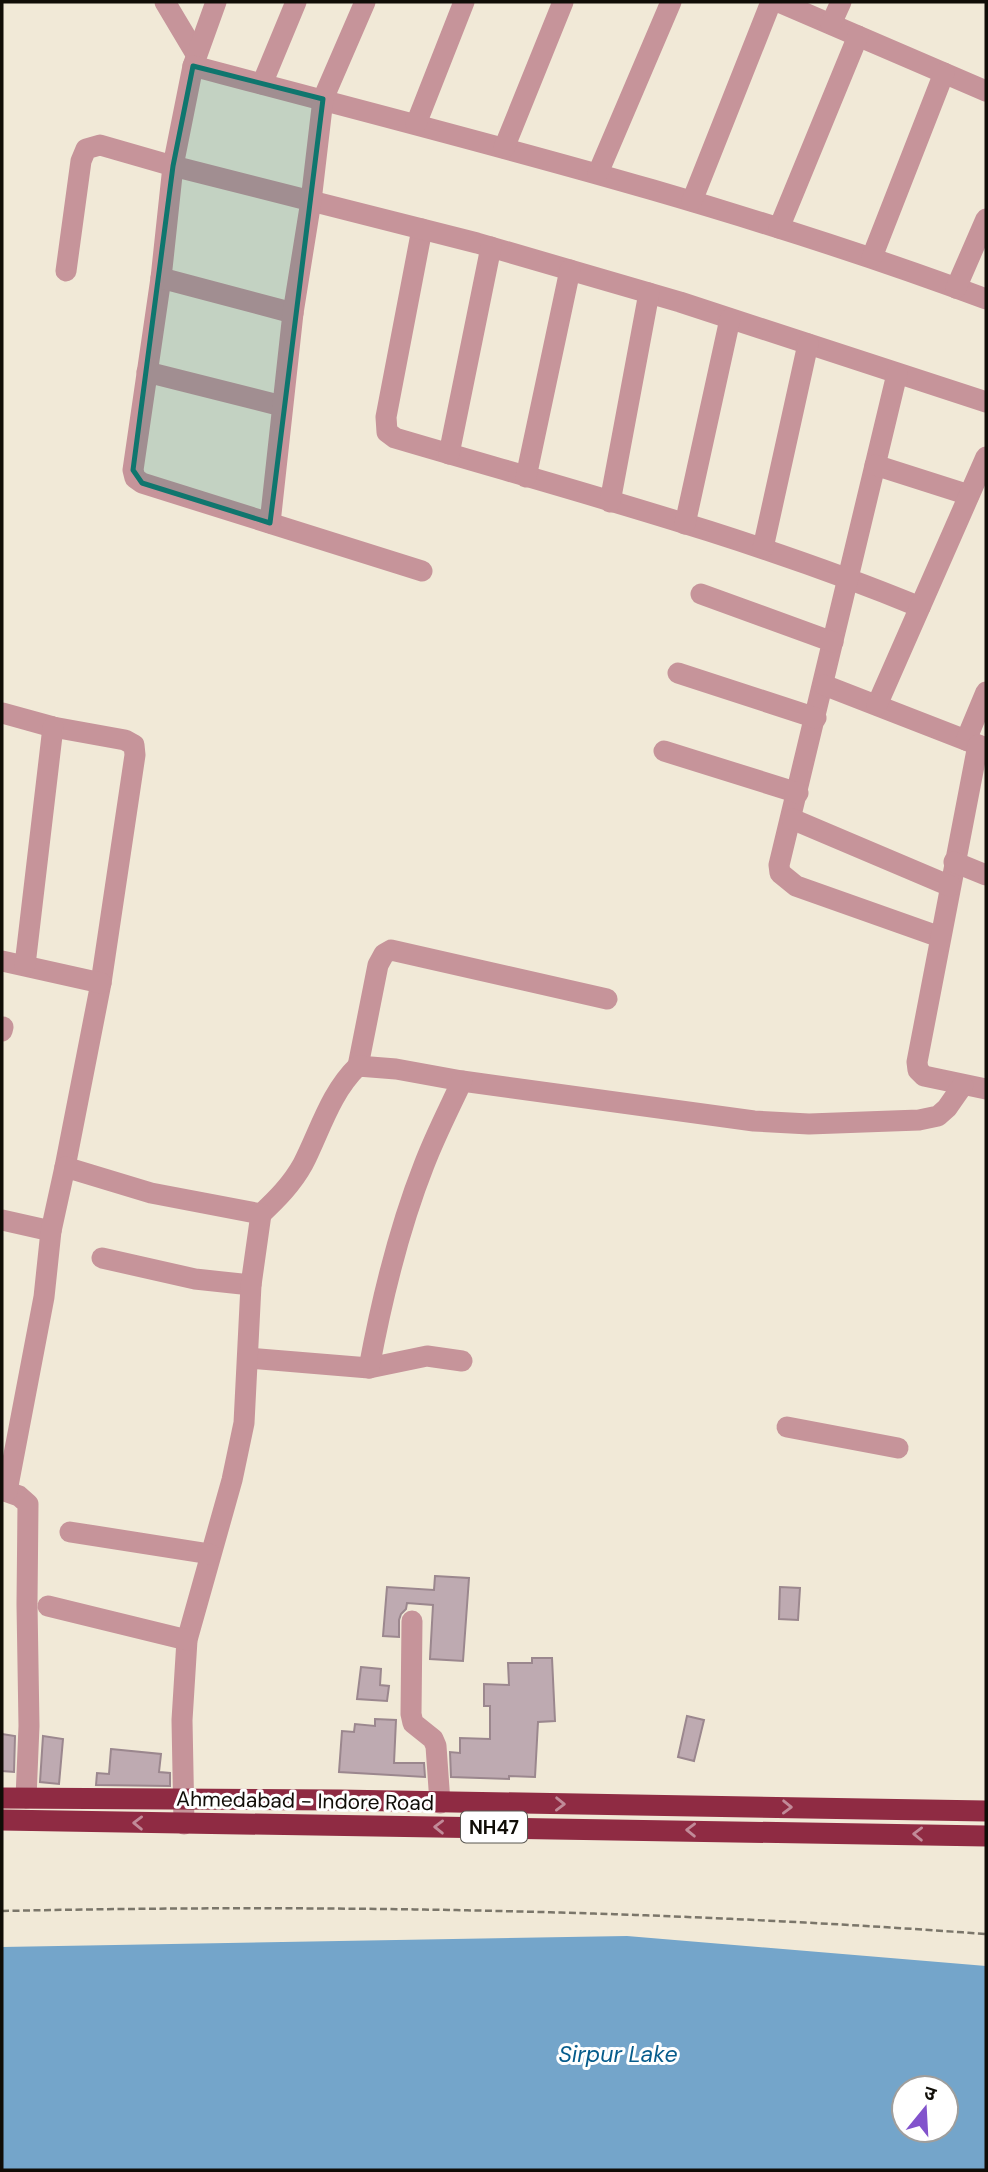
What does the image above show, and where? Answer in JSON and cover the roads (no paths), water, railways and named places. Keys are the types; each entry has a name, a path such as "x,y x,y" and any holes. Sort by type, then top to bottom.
{"highway":[{"name":"Ahmedabad - Indore Road","path":"2,1798 986,1811"},
{"name":"Ahmedabad - Indore Road","path":"2,1820 986,1836"}],"street":[{"path":"165,2 195,60 262,85 598,173 872,257 986,299"},
{"path":"216,2 195,60 173,166 161,278 133,470 135,478 142,483 422,571"},
{"path":"262,85 296,2"},
{"path":"270,523 293,313 311,201 323,99 365,2"},
{"path":"416,124 464,2"},
{"path":"504,148 564,2"},
{"path":"598,173 671,2"},
{"path":"692,201 771,2"},
{"path":"779,2 986,92"},
{"path":"831,24 841,2"},
{"path":"779,228 858,36"},
{"path":"872,257 944,73"},
{"path":"66,271 82,161 86,149 100,145 491,247 649,293 986,402"},
{"path":"956,288 986,219"},
{"path":"422,229 386,417 387,432 395,438 763,548 848,577 920,607"},
{"path":"449,454 491,247"},
{"path":"526,477 570,270"},
{"path":"161,278 293,313"},
{"path":"610,502 649,293"},
{"path":"685,524 730,319"},
{"path":"763,548 808,344"},
{"path":"147,372 282,406"},
{"path":"897,374 779,865 780,873 786,880 804,890 940,937"},
{"path":"877,705 986,457"},
{"path":"875,465 969,495"},
{"path":"701,594 833,642"},
{"path":"678,673 816,718"},
{"path":"824,685 977,745"},
{"path":"986,692 917,1062 918,1070 924,1076 986,1088"},
{"path":"2,713 53,727 125,740 134,745 135,755 100,983 51,1231 44,1297 5,1490 19,1496 28,1504 29,1726 26,1798"},
{"path":"25,965 53,727"},
{"path":"664,751 798,793"},
{"path":"792,819 950,886"},
{"path":"954,862 986,875"},
{"path":"184,1824 182,1720 187,1640 232,1480 244,1423 251,1285 261,1214 285,1191 302,1167 335,1094 344,1079 358,1066 378,965 384,954 391,950 607,999"},
{"path":"2,961 100,983"},
{"path":"358,1066 396,1069 462,1081 754,1121 809,1124 919,1120 938,1116 964,1085"},
{"path":"369,1368 382,1299 399,1237 424,1164 462,1081"},
{"path":"65,1167 151,1193 261,1214"},
{"path":"2,1220 51,1231"},
{"path":"102,1258 195,1279 251,1285"},
{"path":"248,1358 369,1368 427,1356 462,1361"},
{"path":"787,1427 898,1448"},
{"path":"70,1532 210,1554"},
{"path":"48,1605 187,1640"},
{"path":"412,1621 411,1714 413,1723 433,1738 436,1746 440,1803"}],"water":[{"name":"Sirpur Lake","path":"627,1936 986,1966 986,2170 2,2170 2,1947"}]}
